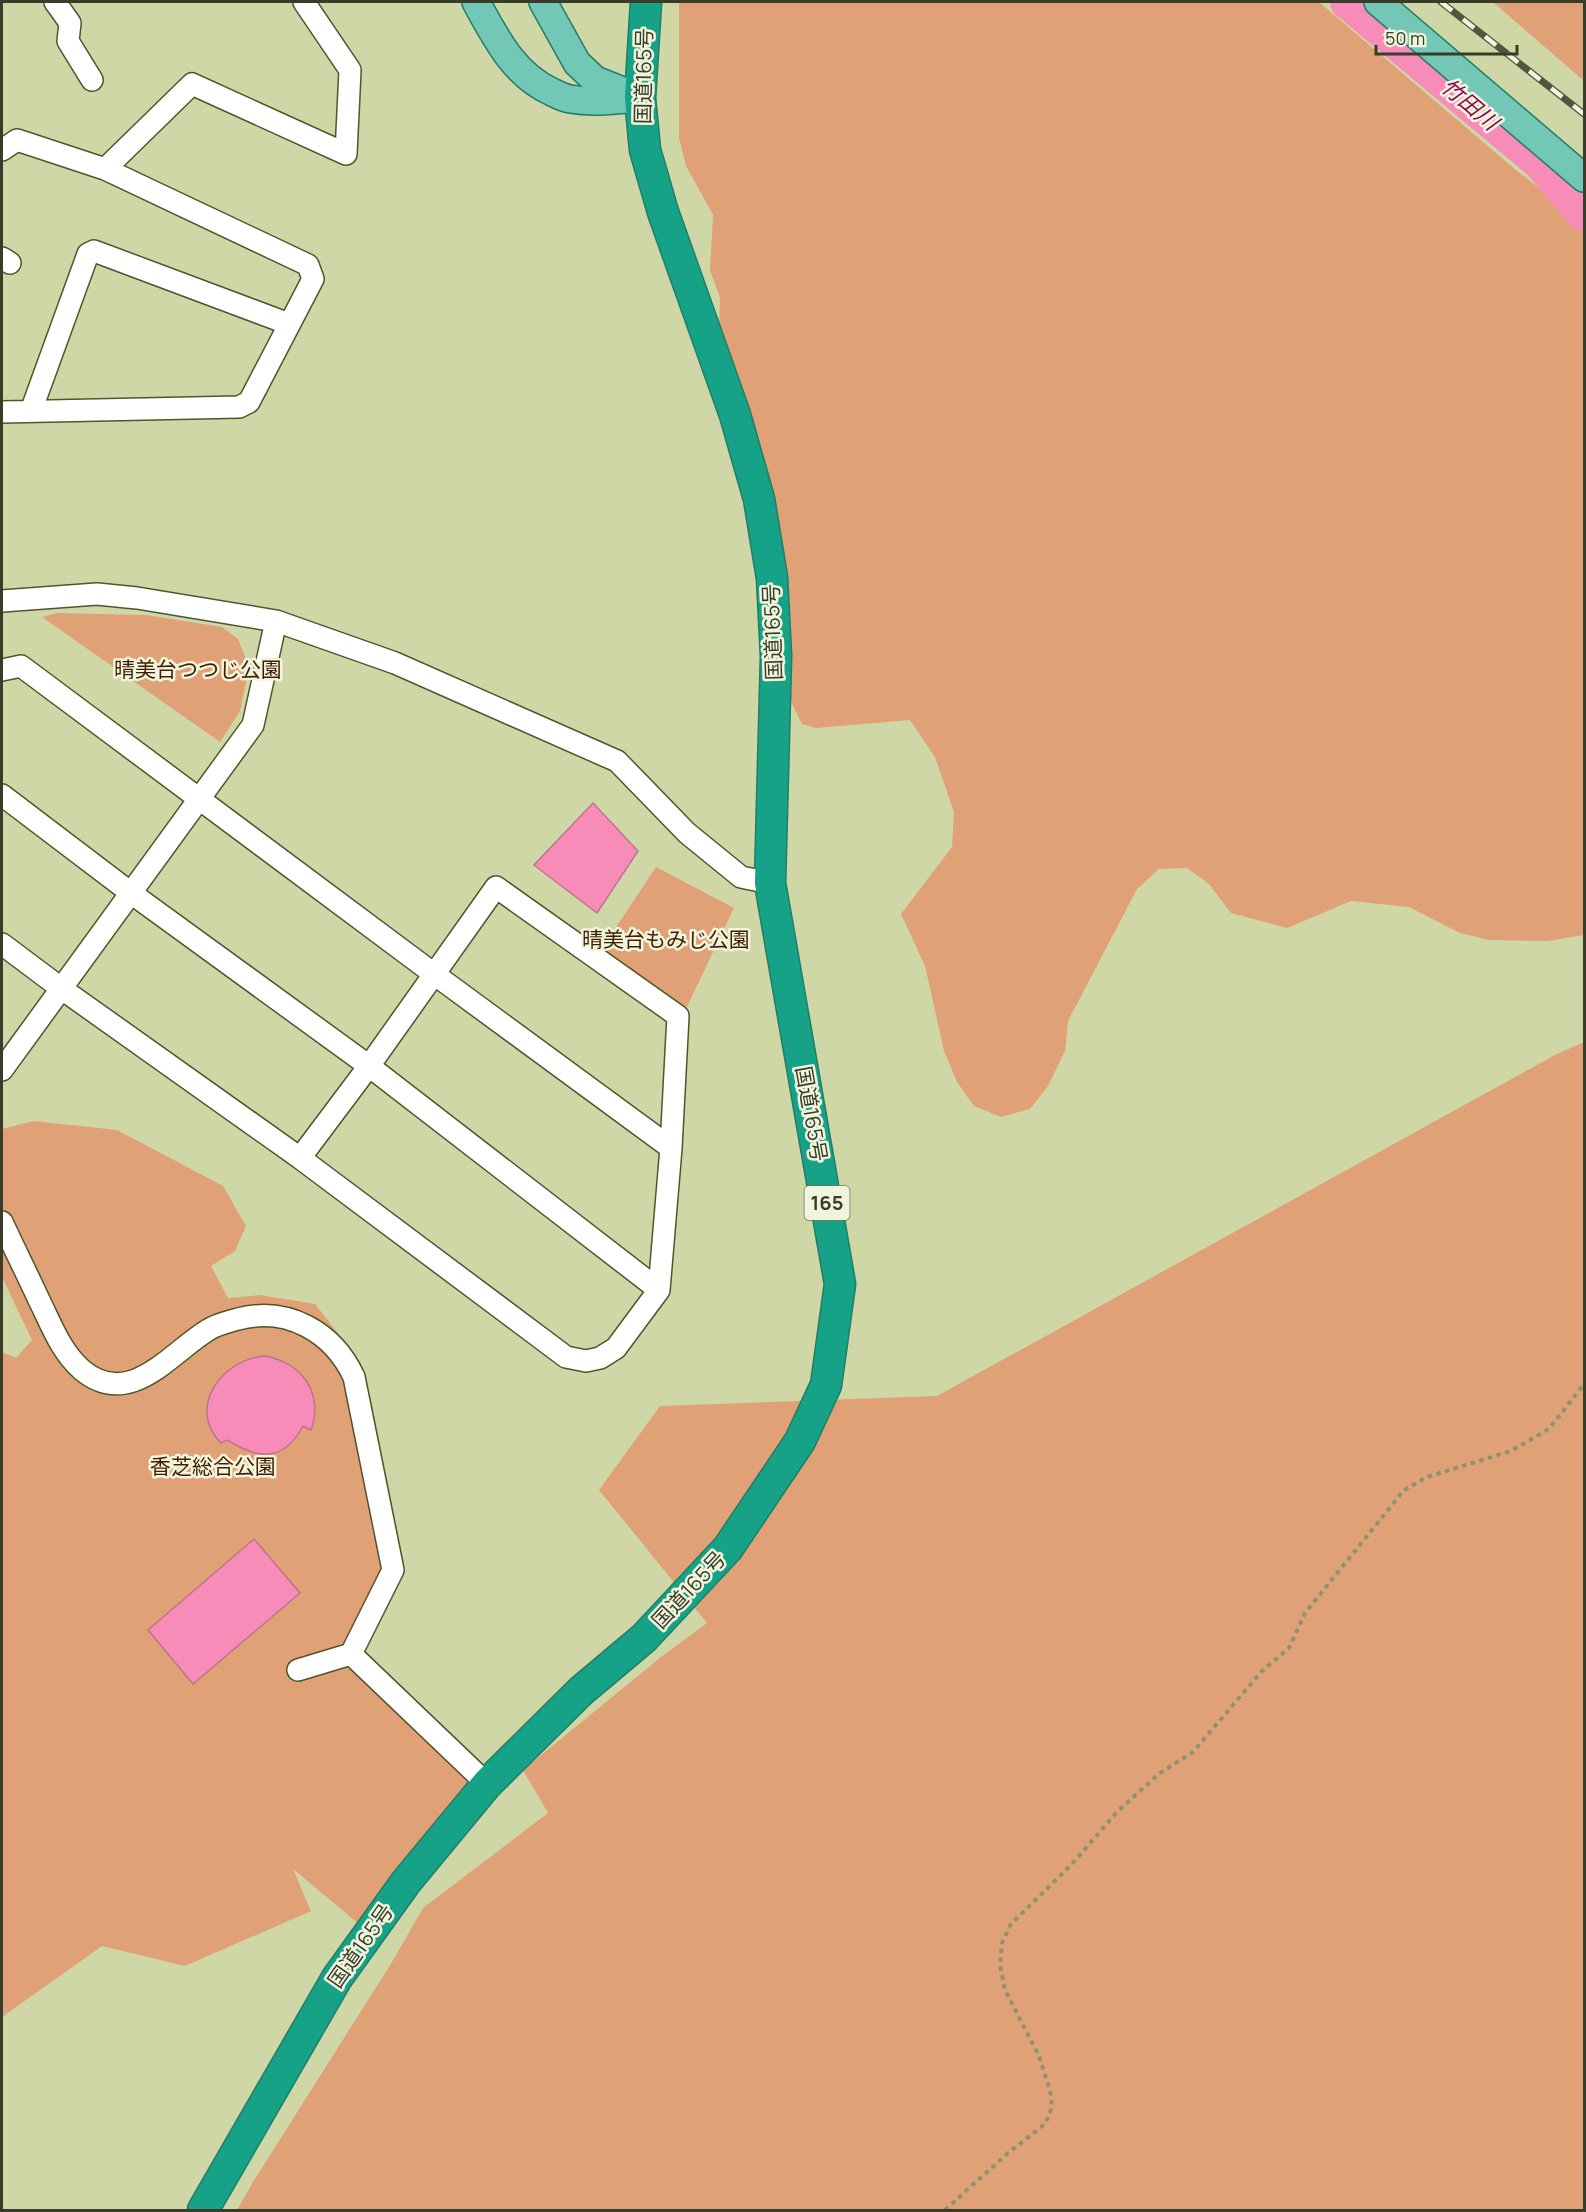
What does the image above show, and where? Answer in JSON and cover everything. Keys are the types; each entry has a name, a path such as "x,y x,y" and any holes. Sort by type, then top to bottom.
{"highway":[{"name":"国道165号","path":"204,2211 337,1978 406,1882 487,1784 581,1691 644,1638 728,1548 800,1441 826,1385 840,1284 770,882 776,656 772,578 759,499 735,415 663,212 645,150 640,98 646,2"}],"main road":[{"path":"476,2 514,66 539,86 568,99 602,101 640,98"},
{"path":"543,2 577,63 595,80 640,98"},
{"path":"1378,2 1584,178"}],"street":[{"path":"54,2 70,23 68,41 92,80"},
{"path":"105,169 192,84 346,154 350,70 304,2"},
{"path":"2,150 16,140 105,169 308,265 313,279 249,402 239,407 2,412"},
{"path":"31,411 88,254 94,251 289,324"},
{"path":"2,601 97,594 137,598 276,621 395,663 617,761 687,833 741,877 770,882"},
{"path":"2,1070 253,725 276,621"},
{"path":"2,670 21,666 671,1148"},
{"path":"2,795 131,893 369,1066 659,1290"},
{"path":"2,944 300,1158 566,1357 586,1361 600,1358 616,1348 659,1290 671,1148 678,1016 496,887 369,1066 300,1158"},
{"path":"2,1222 62,1347 82,1370 103,1382 125,1383 145,1378 209,1329 223,1323 259,1315 291,1318 308,1325 338,1349 354,1377 393,1570 351,1654 298,1670"},
{"path":"351,1654 487,1784"}],"path":[{"path":"945,2211 1008,2153 1045,2124 1052,2107 1050,2090 1039,2056 1005,1990 1000,1965 1002,1943 1011,1924 1072,1864 1117,1812 1160,1773 1193,1752 1262,1671 1289,1648 1305,1613 1404,1490 1427,1478 1511,1451 1549,1429 1584,1384"}],"green space":[{"path":"679,2 1319,2 1517,171 1584,222 1584,935 1548,941 1489,940 1460,933 1409,907 1351,901 1287,928 1231,913 1209,884 1187,868 1159,869 1137,889 1068,1021 1065,1051 1048,1086 1030,1109 1001,1117 974,1106 957,1082 944,1051 925,966 901,914 952,847 954,812 935,757 910,720 816,728 802,724 789,698 719,327 720,298 710,270 713,215 686,166 679,138"},
{"path":"1493,2 1584,2 1584,81"},
{"name":"晴美台つつじ公園","path":"57,613 146,615 222,627 238,639 249,667 240,711 220,742 42,617"},
{"name":"晴美台もみじ公園","path":"656,867 734,908 684,1013 599,953"},
{"path":"1584,1042 1584,2210 237,2210 392,1962 423,1908 548,1813 523,1770 661,1657 707,1623 599,1490 660,1406 937,1396 1555,1055"},
{"name":"香芝総合公園","path":"34,1121 117,1130 223,1186 246,1226 235,1251 211,1266 228,1298 260,1295 315,1304 353,1353 371,1400 404,1564 363,1651 485,1767 359,1924 293,1869 311,1911 185,1966 102,1946 2,2017 2,1352 16,1358 32,1340 2,1277 2,1129"}],"shaded area":[{"path":"593,803 638,851 597,913 534,865"},
{"path":"265,1356 290,1365 307,1382 312,1392 314,1416 311,1430 303,1426 295,1438 278,1452 259,1454 227,1440 221,1443 211,1429 207,1415 208,1401 223,1376 235,1366 249,1359"},
{"path":"254,1539 300,1593 193,1684 148,1630"}],"waterway":[{"name":"竹田川","path":"1347,2 1541,164 1584,215"}],"railway":[{"path":"1441,2 1584,114"}]}
